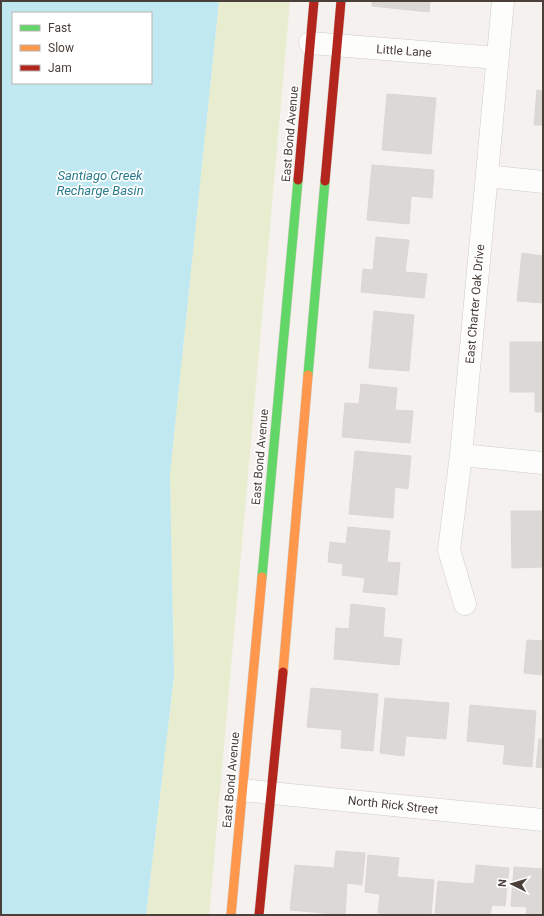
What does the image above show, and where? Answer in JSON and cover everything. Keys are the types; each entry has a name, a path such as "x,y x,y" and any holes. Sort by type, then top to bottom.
{"street":[{"name":"East Bond Avenue","path":"231,915 314,1"},
{"path":"259,915 283,667 341,1"},
{"name":"East Charter Oak Drive","path":"465,604 449,550 462,455 503,1"},
{"name":"Little Lane","path":"310,43 497,58"},
{"path":"487,176 543,182"},
{"path":"462,455 543,463"},
{"name":"North Rick Street","path":"242,790 543,820"}],"green space":[{"path":"219,1 290,1 209,915 146,915 174,676 170,474"}],"water":[{"name":"Santiago Creek Recharge Basin","path":"1,1 219,1 170,474 174,676 146,915 1,915"}],"building":[{"path":"372,1 430,1 429,12 372,6"},
{"path":"537,90 543,91 543,125 534,125"},
{"path":"387,94 436,98 431,154 382,150"},
{"path":"372,165 434,170 432,198 411,196 409,224 367,220"},
{"path":"376,237 409,240 405,272 427,274 424,298 361,292 363,269 373,270"},
{"path":"522,253 543,256 543,303 517,301"},
{"path":"374,311 414,315 409,371 369,368"},
{"path":"510,342 543,342 543,412 535,412 535,392 510,392"},
{"path":"361,384 397,388 395,410 413,411 410,443 342,437 345,403 359,404"},
{"path":"355,451 411,456 408,489 395,487 393,518 349,514"},
{"path":"511,511 543,511 543,567 512,568"},
{"path":"348,527 390,531 387,562 400,563 397,595 363,592 365,578 342,575 343,564 328,562 330,542 346,544"},
{"path":"351,604 385,608 383,637 402,639 399,665 334,659 336,628 349,629"},
{"path":"527,640 543,641 543,675 524,673"},
{"path":"311,688 378,694 373,751 341,748 342,730 307,727"},
{"path":"385,698 449,703 446,739 406,736 404,756 380,753"},
{"path":"470,705 536,711 532,767 503,764 505,745 467,741"},
{"path":"539,739 543,739 543,768 536,767"},
{"path":"336,851 365,853 362,885 347,883 345,915 290,910 295,865 334,868"},
{"path":"368,855 399,858 397,877 434,880 431,915 398,915 378,913 380,894 365,892"},
{"path":"476,865 509,868 505,906 492,905 490,915 435,915 438,881 474,884"},
{"path":"514,867 543,869 543,915 526,915 527,907 511,906"}],"traffic: fast":[{"path":"262,577 298,180"},
{"path":"308,375 325,181"}],"traffic: slow":[{"path":"283,672 308,375"},
{"path":"231,915 262,577"}],"traffic: jam":[{"path":"298,180 314,1"},
{"path":"325,181 341,1"},
{"path":"259,915 283,672"}]}
